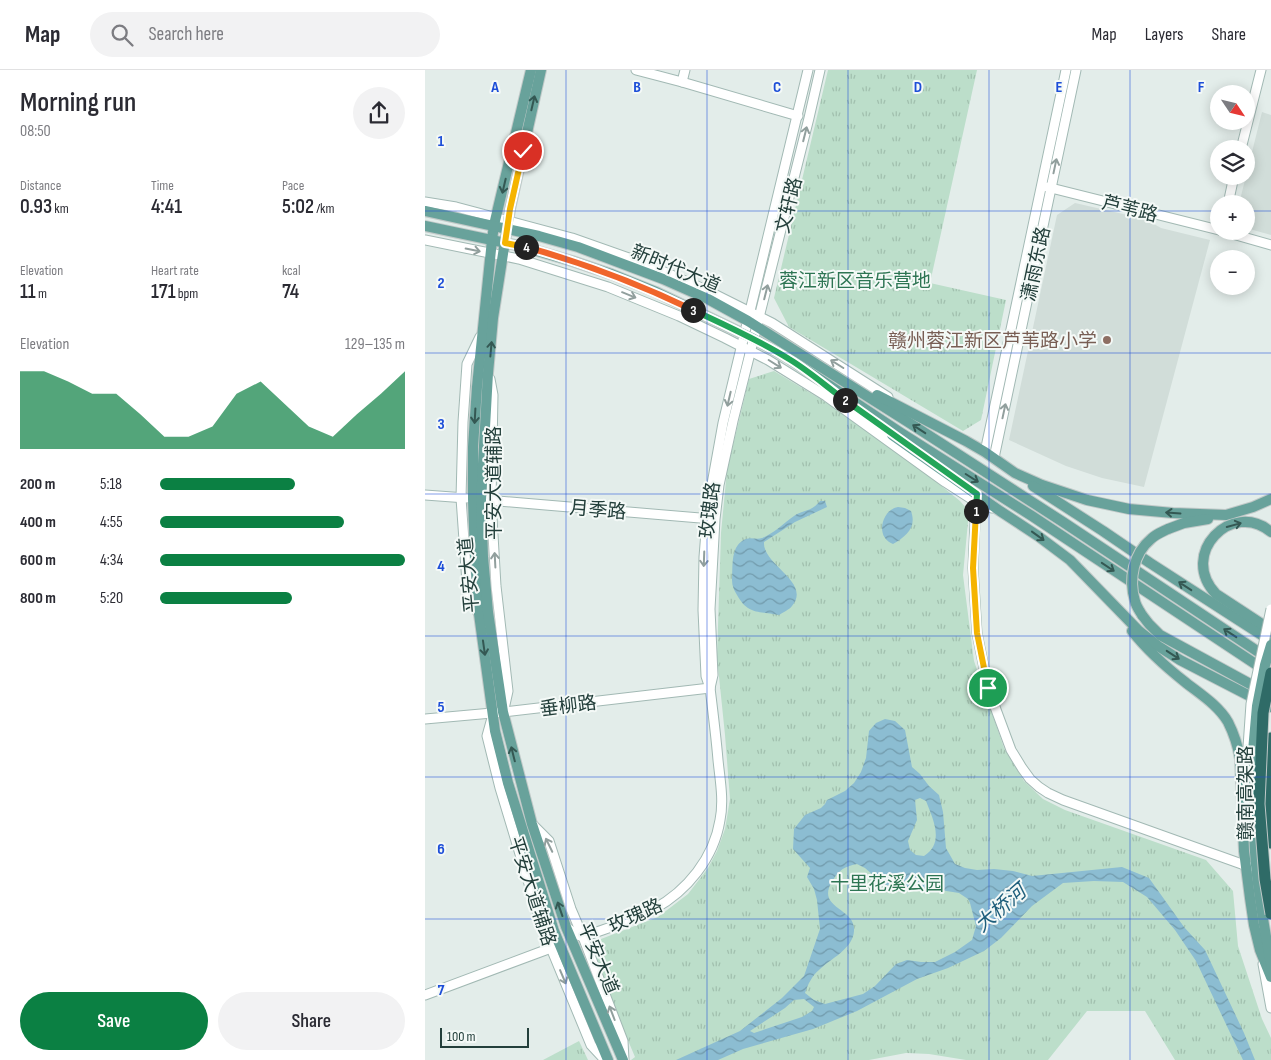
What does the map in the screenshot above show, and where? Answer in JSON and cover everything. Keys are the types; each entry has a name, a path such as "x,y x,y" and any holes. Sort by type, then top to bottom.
{"highway":[{"name":"赣南高架路","path":"1270,668 1263,713 1259,804 1265,879 1271,914"},
{"name":"赣南高架路","path":"1271,738 1269,780 1271,843"}],"main road":[{"name":"平安大道","path":"482,500 473,447 490,253 495,222 531,70"},
{"name":"平安大道","path":"541,70 507,225 493,318 488,373 482,500 483,613 498,712 532,824 566,927 624,1060"},
{"name":"新时代大道","path":"425,211 507,225 578,247 663,279 754,319 821,366"},
{"path":"425,226 533,249 611,274 656,292 749,337 788,358 901,433 1270,668"},
{"path":"821,366 990,455 1150,563 1271,639 1270,668"},
{"path":"821,366 1055,517 1270,668"},
{"path":"814,375 976,498 1038,536 1070,560 1139,631 1158,646 1180,660 1271,707"},
{"path":"1015,473 1062,492 1107,505 1173,514 1226,515"},
{"path":"1271,499 1253,507 1226,515 1168,529 1150,539 1136,560 1132,588 1135,602 1142,615 1160,634 1271,696"},
{"path":"1000,511 1032,516"},
{"path":"1271,532 1259,524 1249,522 1239,522 1219,530 1206,548 1203,569 1209,587 1239,610 1271,630"},
{"path":"1105,596 1134,634 1151,652 1218,709 1227,721 1237,745 1240,759 1255,852 1264,931 1271,966"},
{"path":"1271,645 1270,668 1257,706 1247,800 1248,866 1254,926 1260,950 1271,977"},
{"name":"平安大道","path":"498,712 495,731 508,783 555,931 606,1060"}],"street":[{"path":"636,70 798,116"},
{"path":"682,82 685,70"},
{"name":"文轩路","path":"754,319 808,70"},
{"name":"文轩路","path":"749,337 809,118 820,70"},
{"name":"潇雨东路","path":"990,455 1046,186 1066,70"},
{"name":"潇雨东路","path":"1046,186 1076,70"},
{"path":"1243,140 1261,70"},
{"name":"芦苇路","path":"1046,186 1210,228"},
{"path":"425,202 456,207 495,222"},
{"path":"425,240 519,259 608,287 679,316 769,360 826,396 945,482 976,498 973,568 977,633 988,688 1011,750 1022,768 1039,786 1048,793 1063,800 1248,866"},
{"name":"芦苇路","path":"1253,240 1271,245"},
{"path":"754,319 772,323 922,418"},
{"name":"平安大道辅路","path":"482,334 467,364 461,498 468,597 483,613"},
{"name":"玫瑰路","path":"566,927 583,937 657,908 675,896 688,884 708,856 715,838 720,821 722,795 710,688 713,675 710,609 712,484 723,424 742,346 749,337"},
{"name":"玫瑰路","path":"711,519 733,420 751,351 749,337"},
{"path":"463,422 473,447"},
{"name":"月季路","path":"425,495 711,519"},
{"name":"平安大道辅路","path":"482,500 496,586 508,691 487,736 509,819 536,907 551,948 591,1045 606,1060"},
{"path":"483,613 496,586"},
{"path":"1247,800 1251,704 1271,609"},
{"name":"垂柳路","path":"425,719 710,688"},
{"path":"509,819 524,832"},
{"name":"平安大道辅路","path":"532,824 549,841 571,909 623,1040 624,1060"},
{"path":"551,948 555,931"},
{"name":"玫瑰路","path":"578,955 578,948 583,937"},
{"path":"425,995 551,948 558,950 566,960"},
{"path":"1260,950 1271,1008"},
{"path":"623,1040 631,1060"},
{"path":"591,1045 599,1060"}],"shaded area":[{"path":"1262,112 1271,115 1271,235 1255,231 1255,195 1241,195 1244,185 1255,185 1255,140"},
{"name":"赣州蓉江新区芦苇路小学","path":"1075,203 1145,219 1161,228 1210,240 1144,487 1102,478 1066,466 1009,440 1057,215"}],"green space":[{"name":"蓉江新区音乐营地","path":"828,70 977,70 930,283 1006,300 981,420 963,431 789,327 774,298"},
{"name":"十里花溪公园","path":"774,371 875,432 960,501 969,511 963,575 974,661 1004,748 1024,781 1043,799 1065,810 1206,860 1233,891 1238,946 1262,1019 1271,1038 1271,1060 1175,1060 1145,1011 1087,1011 1048,1060 966,1060 929,1054 906,1053 869,1060 631,1060 635,1057 595,962 601,939 658,917 688,894 708,868 725,829 730,799 717,657 721,533 727,470 749,379"},
{"path":"579,1041 588,1060 543,1060"}],"water":[{"path":"820,501 825,501 827,507 795,522 764,542 765,550 770,558 796,589 796,597 792,606 779,615 755,611 745,606 732,584 733,556 737,546 746,539 760,539 766,536 794,516 810,509"},
{"path":"898,507 911,511 913,522 906,535 893,544 887,541 884,536 882,524 888,513"},
{"name":"大桥河","path":"885,719 895,721 905,730 912,767 939,795 943,812 946,848 955,864 977,870 1013,871 1032,876 1122,867 1149,878 1184,927 1205,950 1255,1060 1243,1060 1196,961 1175,930 1147,897 1123,882 1094,881 1063,883 1032,906 1001,938 984,951 948,968 917,979 857,1011 813,1029 743,1049 718,1060 676,1060 740,1031 782,998 804,976 820,929 817,900 814,889 807,877 810,868 793,849 794,829 805,815 821,808 827,800 845,791 854,783 861,772 866,758 869,731 876,723","holes":["920,798 926,801 932,815 936,838 930,851 924,856 916,855 910,850 908,841 917,820 915,800","857,864 865,868 882,883 894,888 940,890 959,893 968,899 970,903 976,926 972,940 955,952 935,962 907,960 896,964 875,986 863,994 825,1004 814,1000 805,993 809,983 814,975 850,943 853,937 853,923 849,917 832,903 829,897 829,890 833,880 846,867","804,999 814,1007 812,1011 802,1017 754,1033 750,1031 794,1000"]}],"place":[{"name":"赣州蓉江新区芦苇路小学","path":"1107,340"}],"route":[{"path":"523,151 506,228 505,243 533,249 611,274 656,292 754,339 814,375 837,394 977,494 973,568 977,633 988,688"}]}
